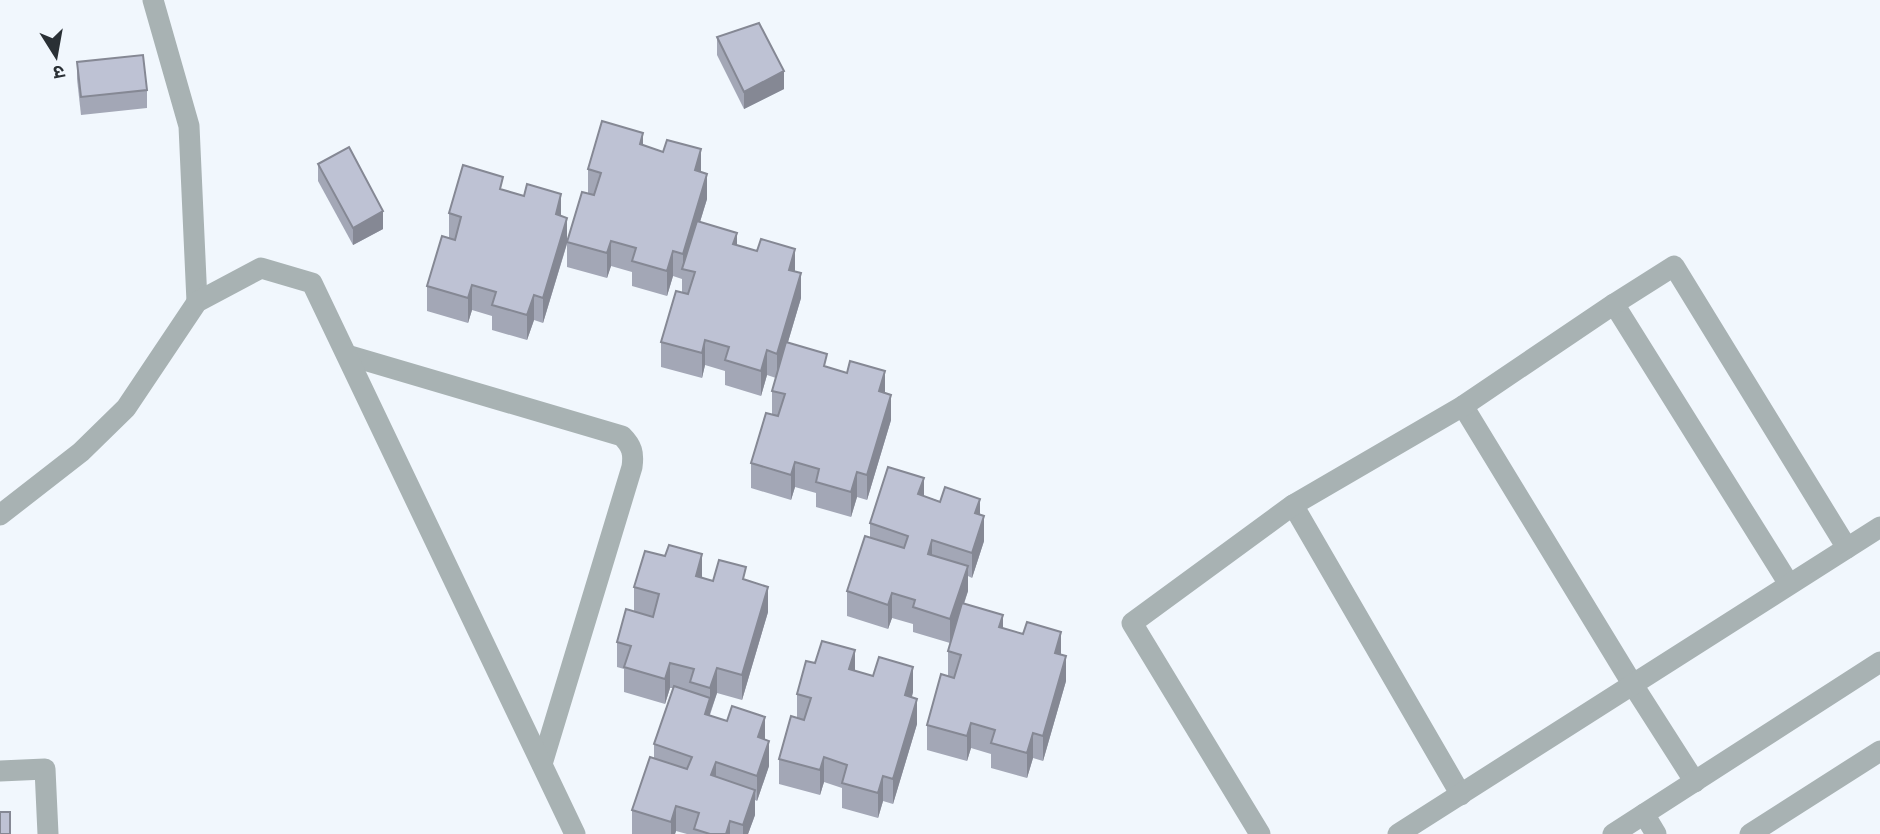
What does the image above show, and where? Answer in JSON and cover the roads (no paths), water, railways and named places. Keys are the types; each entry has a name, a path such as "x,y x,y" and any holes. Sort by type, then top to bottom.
{"street":[{"path":"153,0 189,126 197,302"},
{"path":"1260,834 1132,623 1293,505 1463,406 1674,266 1847,548"},
{"path":"0,516 81,452 126,408 197,302 261,268 312,283 575,834"},
{"path":"1614,304 1789,584"},
{"path":"346,355 622,436 630,444 632,467 542,764"},
{"path":"1463,406 1695,782"},
{"path":"1293,505 1461,795"},
{"path":"1398,834 1880,527"},
{"path":"1613,834 1880,662"},
{"path":"1750,834 1880,751"},
{"path":"0,771 45,769 48,834"},
{"path":"1644,814 1656,834"}]}
